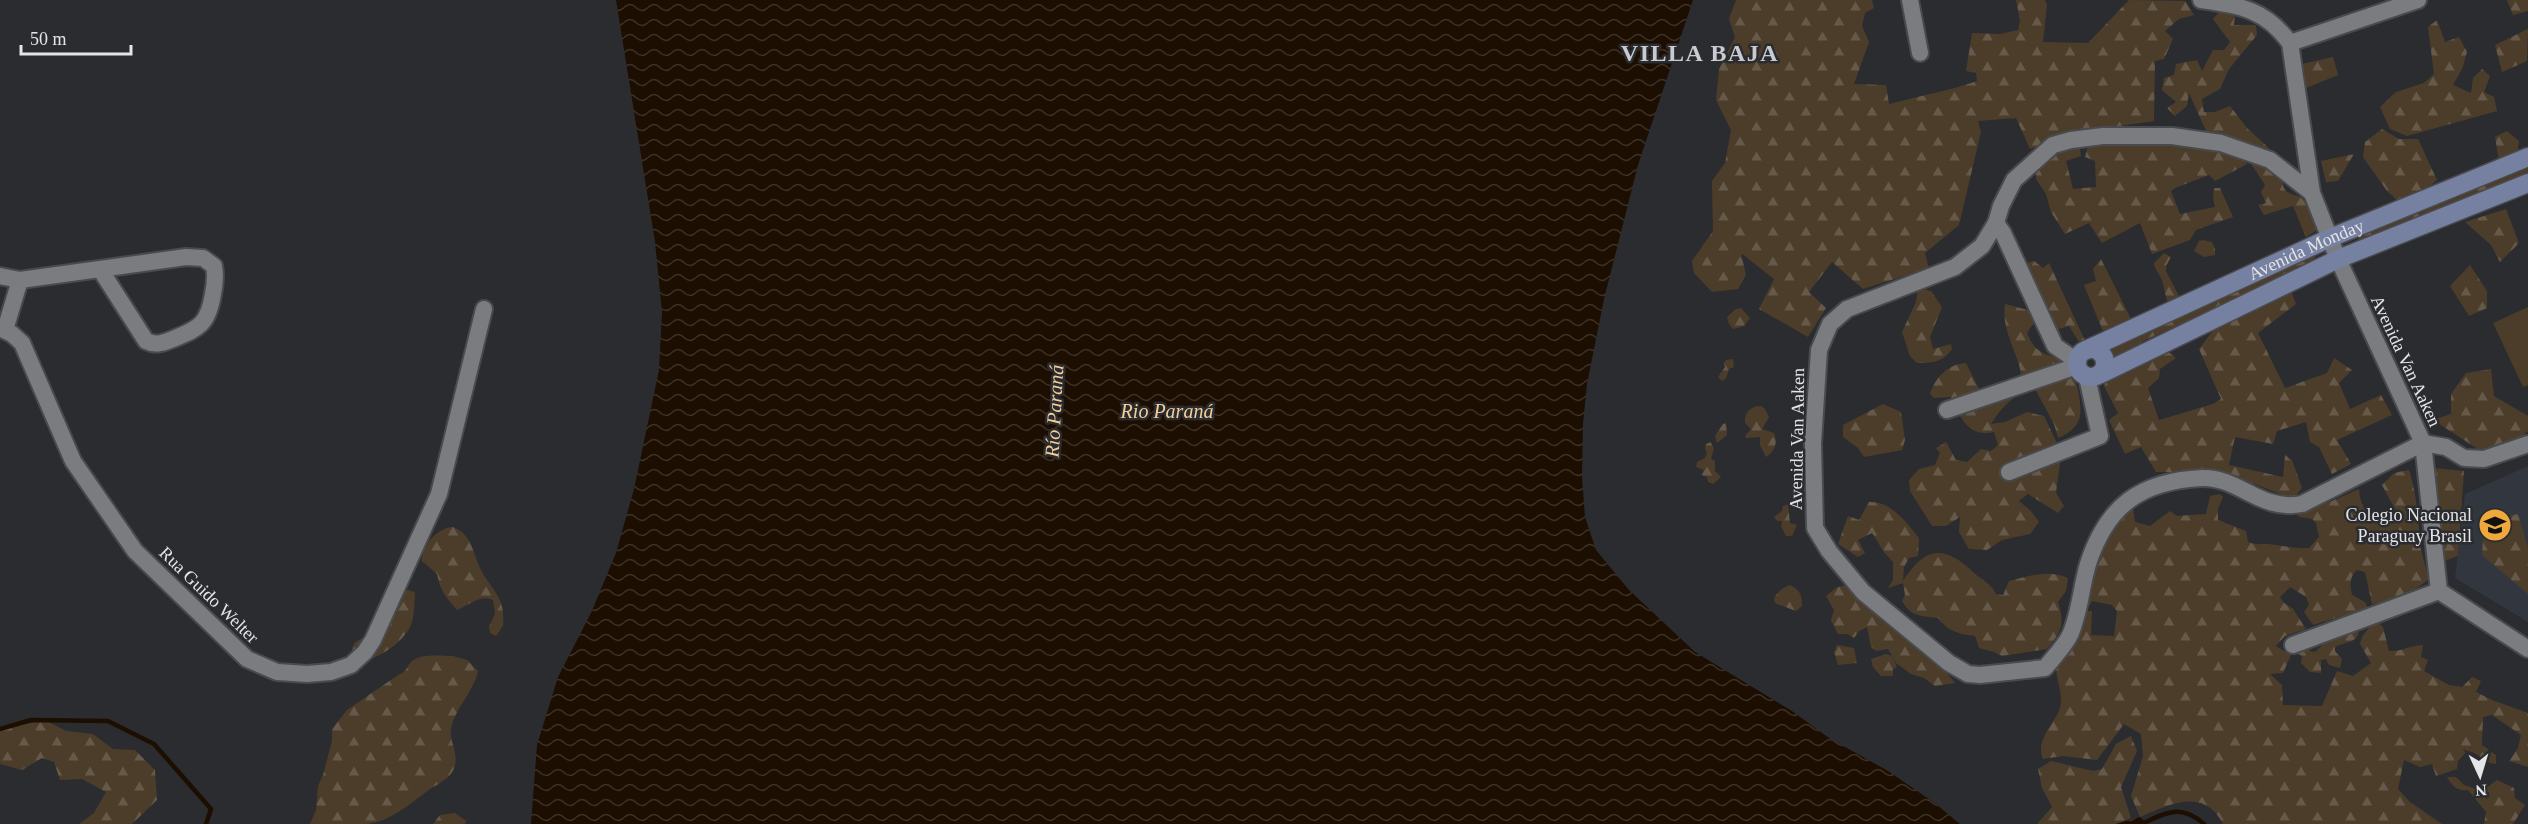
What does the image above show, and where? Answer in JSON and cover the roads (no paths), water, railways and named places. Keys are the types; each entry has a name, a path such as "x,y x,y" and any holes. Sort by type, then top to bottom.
{"street":[{"path":"1910,0 1920,53"},
{"path":"2210,1 2244,7 2276,24 2290,43 2418,0"},
{"name":"Avenida Van Aaken","path":"2290,43 2312,193 2338,259 2423,443 2439,591"},
{"name":"Avenida Van Aaken","path":"2312,193 2270,160 2221,143 2172,136 2103,136 2054,145 2014,180 2001,206 1996,223 1982,246 1955,267 1847,309 1830,324 1819,350 1814,443 1815,528 1829,551 1863,592 1932,650 1968,674 1980,675 2045,668 2069,636 2088,564 2100,534 2122,504 2144,490 2182,480 2206,478 2235,486 2270,503 2286,507 2302,504 2423,443"},
{"name":"Avenida Monday","path":"2086,366 2330,238 2528,158"},
{"name":"Avenida Monday","path":"2086,366 2338,259 2528,183"},
{"path":"1996,223 2055,346 2086,366 2100,436 2009,472"},
{"path":"0,276 20,280 99,268 186,257 203,258 214,266 216,277 210,312 204,323 192,331 158,344 151,344 146,341 99,268"},
{"path":"3,329 20,280"},
{"name":"Rua Guido Welter","path":"3,329 22,343 73,461 135,550 247,659 277,672 307,674 331,672 351,665 365,652 373,640 439,494 484,309"},
{"path":"1947,410 2086,366"},
{"path":"2423,443 2446,447 2464,458 2484,459 2528,444"},
{"path":"2293,645 2439,591 2528,649"}],"water":[{"name":"Rio Paraná","path":"616,0 1693,0 1638,165 1604,299 1587,384 1583,424 1582,477 1585,517 1596,550 1629,590 1695,652 1792,711 1829,738 1888,771 1936,804 1960,824 531,824 537,745 558,677 591,613 616,553 634,489 659,370 662,312 655,242"},
{"path":"2140,817 2148,824 2116,824"}],"waterway":[{"path":"0,729 31,720 108,721 154,744 211,809 206,824"},
{"path":"2142,824 2173,812 2188,814 2204,824"}],"place":[{"name":"Colegio Nacional Paraguay Brasil","path":"2495,525"}],"district":[{"name":"VILLA BAJA","path":"1700,53"}],"water label":[{"name":"Río Paraná","path":"1054,411"}]}
